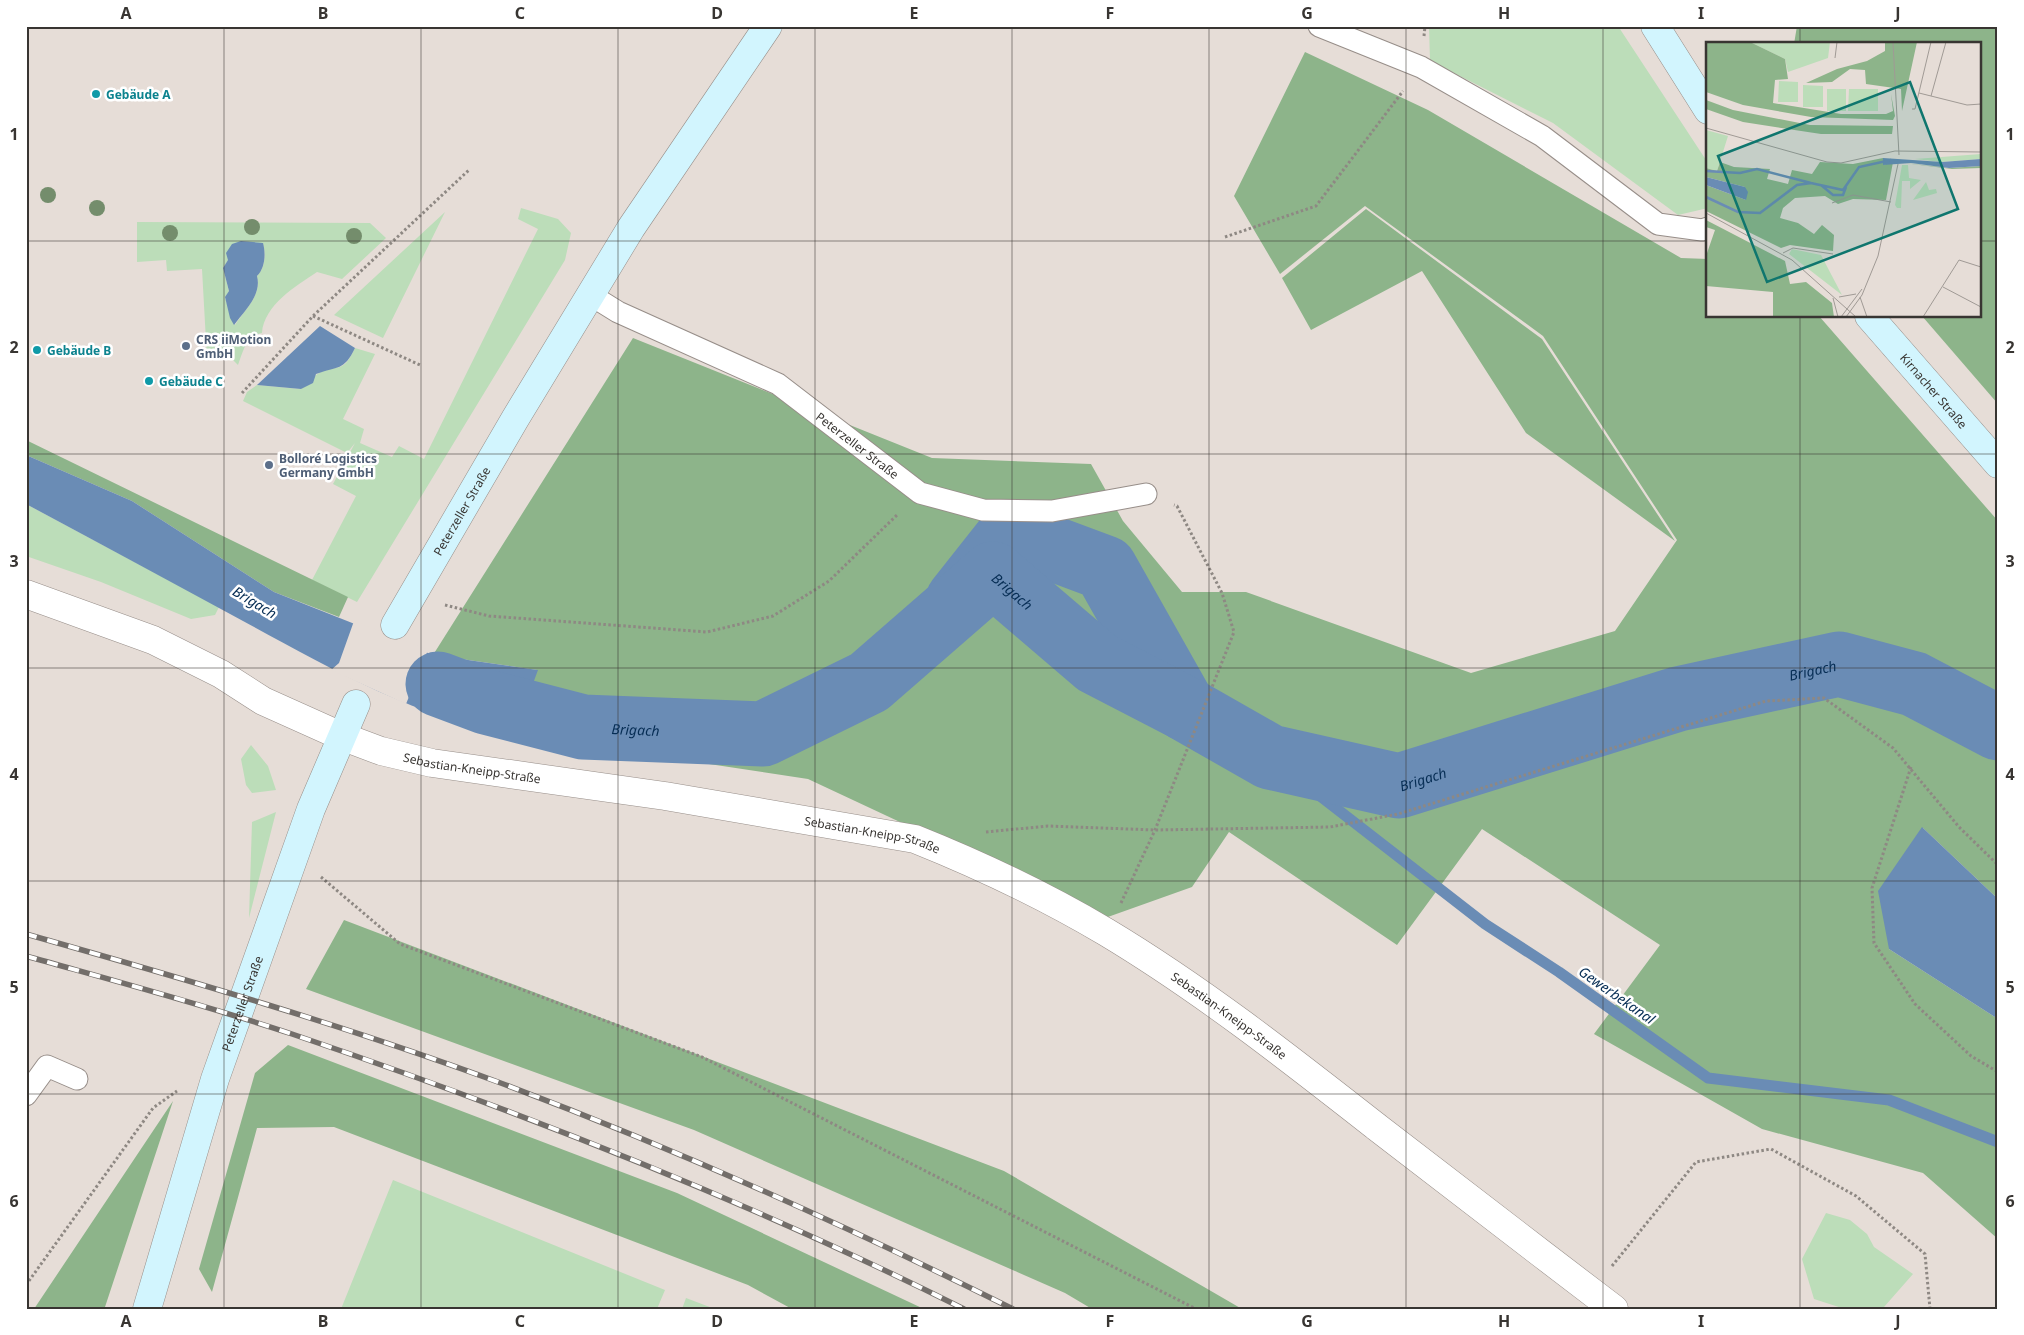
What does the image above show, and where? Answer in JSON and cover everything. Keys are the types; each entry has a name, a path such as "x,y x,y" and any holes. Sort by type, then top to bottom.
{"main road":[{"name":"Peterzeller Straße","path":"396,625 589,294 631,228 768,26"},
{"path":"1655,26 1706,107"},
{"name":"Kirnacher Straße","path":"1871,318 1998,464"},
{"name":"Peterzeller Straße","path":"147,1309 215,1079 311,809 356,704"}],"street":[{"name":"Sebastian-Kneipp-Straße","path":"26,594 153,640 221,674 263,701 341,736 381,751 432,763 478,768 665,796 915,838 1043,897 1106,932 1189,987 1286,1056 1614,1309"}],"lane":[{"path":"1319,26 1421,67 1542,136 1658,224 1702,230 1706,229"},
{"name":"Peterzeller Straße","path":"589,294 618,312 778,384 920,493 983,510 1052,511 1146,494"},
{"path":"26,1095 47,1066 78,1079"}],"path":[{"path":"1225,237 1316,206 1421,67 1424,26"},
{"path":"242,393 313,316 470,169"},
{"path":"313,316 420,365"},
{"path":"440,604 489,616 707,632 772,616 829,581 920,493"},
{"path":"1106,932 1155,830 1213,690 1234,632 1222,593 1177,506 1146,494"},
{"path":"982,832 1048,826 1155,830 1330,828 1366,819 1398,814 1766,701 1824,698 1893,748 1911,767 1959,827 1998,865"},
{"path":"1911,767 1872,888 1874,943 1915,1004 1971,1056 1998,1072"},
{"path":"315,872 400,944 702,1057 1196,1309"},
{"path":"26,1285 153,1108 181,1087"},
{"path":"1591,1291 1696,1162 1770,1149 1856,1196 1925,1254 1930,1309"}],"green space":[{"path":"1429,26 1618,26 1706,160 1706,208 1678,215 1553,123 1430,61"},
{"path":"1797,26 1998,26 1998,404 1924,318 1982,318 1982,42 1794,42"},
{"path":"1305,52 1428,110 1681,258 1706,259 1706,318 1821,318 1998,521 1998,899 1923,828 1889,949 1998,1019 1998,1239 1923,1173 1762,1129 1594,1034 1660,945 1482,829 1397,945 1229,832 1192,887 1105,918 808,779 557,741 515,732 537,670 433,655 633,338 932,458 1091,464 1123,521 1182,592 1246,592 1471,673 1615,631 1677,540 1543,336 1365,206 1280,274 1234,196"},
{"path":"521,208 558,219 571,233 565,260 357,602 312,580 356,496 333,484 355,443 347,453 243,401 247,392 257,385 301,389 312,378 323,371 338,368 346,363 355,348 375,354 343,419 364,429 360,443 392,457 399,446 424,459 538,229 518,219"},
{"path":"1366,209 1542,339 1675,541 1526,433 1422,271 1311,330 1282,278"},
{"path":"445,212 383,338 334,315"},
{"path":"137,222 370,223 386,238 342,279 317,272 282,297 268,314 262,333 252,337 246,345 238,365 232,359 207,359 202,269 167,271 166,260 137,262","holes":["241,241 263,244 264,261 262,269 257,276 258,283 255,296 235,325 225,298 229,291 223,268"]},
{"path":"26,440 348,597 339,617 274,592 132,501 26,455"},
{"path":"26,504 219,607 215,615 191,619 101,582 26,556"},
{"path":"251,745 268,766 276,790 252,793 246,785 241,759"},
{"path":"276,812 249,918 252,822"},
{"path":"344,920 1004,1171 1242,1309 1092,1309 1065,1293 694,1130 306,989"},
{"path":"288,1045 677,1193 924,1309 792,1309 748,1285 334,1127 257,1128 212,1292 199,1269 255,1073"},
{"path":"173,1101 105,1307 109,1309 34,1309"},
{"path":"393,1180 665,1290 657,1309 341,1309"},
{"path":"1826,1213 1850,1220 1867,1234 1874,1247 1913,1274 1884,1307 1845,1309 1814,1299 1802,1259"},
{"path":"686,1298 715,1309 682,1309"}],"water":[{"path":"241,241 263,243 265,256 262,269 257,276 258,283 255,296 234,325 230,318 225,297 229,291 223,268 228,260 226,253 232,244"},
{"path":"320,326 355,348 344,364 316,374 313,383 301,389 257,385"},
{"path":"26,455 132,501 274,592 433,655 538,670 515,732 480,727 445,717 375,690 306,655 26,504"},
{"path":"1922,827 1998,899 1998,1019 1889,949 1878,891"}],"pier":[{"path":"354,621 428,650 406,704 331,670 339,663"}],"waterway":[{"path":"958,600 1011,533 1105,568 1184,708"},
{"name":"Brigach","path":"438,684 486,702 583,727 763,734 869,682 993,574 1097,663 1184,708 1270,757 1399,786 1678,699 1839,664 1914,684 1998,728"},
{"name":"Gewerbekanal","path":"1270,757 1485,924 1559,972 1708,1078 1889,1100 1998,1142"}],"railway":[{"path":"26,934 322,1022 440,1061 564,1107 694,1161 823,1218 1013,1309"},
{"path":"26,956 259,1023 464,1095 633,1160 717,1195 800,1231 964,1309"}],"place":[{"name":"Gebäude A","path":"96,94"},
{"name":"CRS iiMotion GmbH","path":"186,346"},
{"name":"Gebäude B","path":"37,350"},
{"name":"Gebäude C","path":"149,381"},
{"name":"Bolloré Logistics Germany GmbH","path":"269,465"}]}
